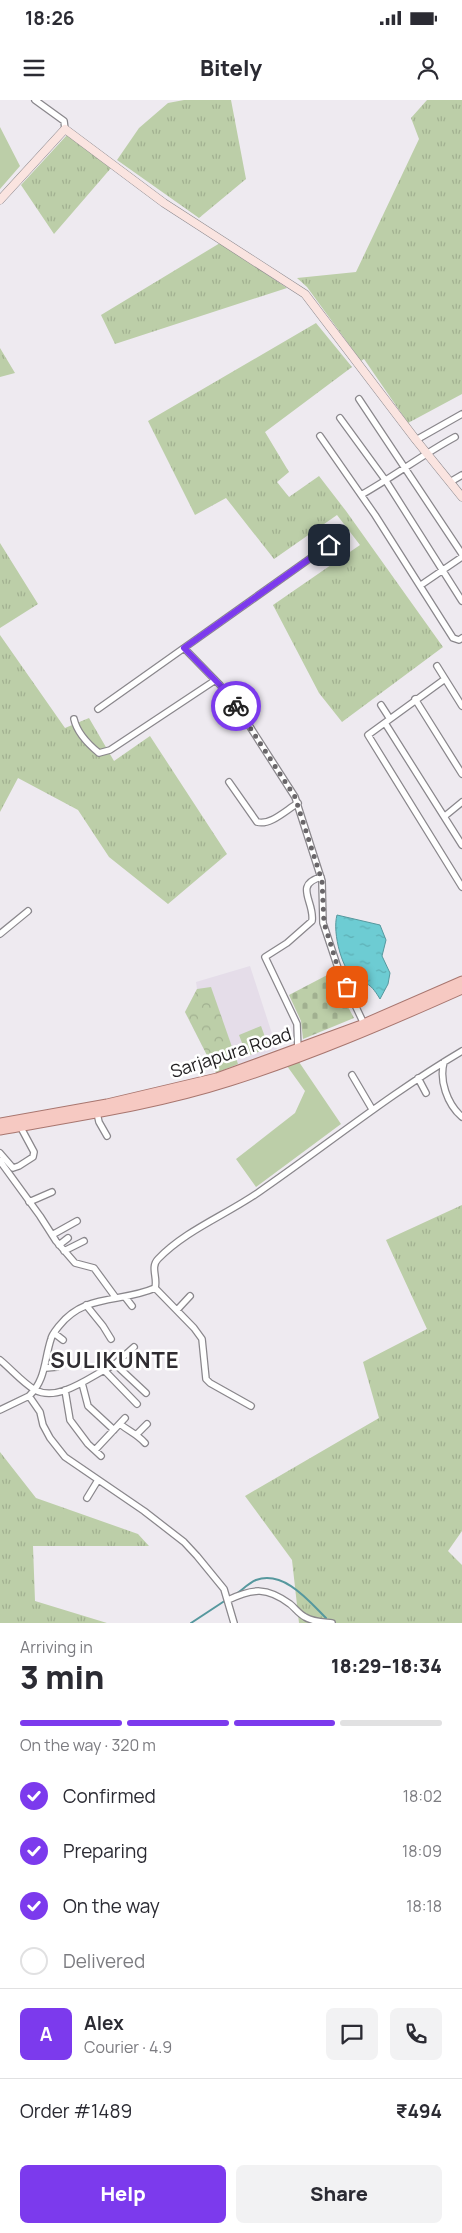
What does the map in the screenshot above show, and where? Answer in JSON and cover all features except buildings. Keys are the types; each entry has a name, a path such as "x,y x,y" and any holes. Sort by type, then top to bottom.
{"main road":[{"name":"Sarjapura Road","path":"0,1130 97,1113 206,1088 298,1052 462,981"},
{"name":"Sarjapura Road","path":"0,1123 169,1090 219,1077 400,1017 462,989"}],"street":[{"path":"35,100 64,121 66,129 164,203 305,294 426,453 462,497"},
{"path":"0,200 66,129"},
{"path":"359,399 462,556 421,585"},
{"path":"416,440 462,414"},
{"path":"340,418 386,481 462,601"},
{"path":"320,436 421,585 453,638 459,640 462,638"},
{"path":"361,495 386,481 426,453 455,437"},
{"path":"450,482 462,475"},
{"path":"98,709 329,545 337,556"},
{"path":"184,648 214,681 220,685 245,719 298,804 321,877 324,923 339,971 364,1024"},
{"path":"437,666 462,706"},
{"path":"445,679 368,735 462,887"},
{"path":"74,719 76,726 99,753 110,750 214,681"},
{"path":"416,700 462,774"},
{"path":"381,705 388,721 462,845"},
{"path":"229,782 257,822 260,823 267,823 298,804"},
{"path":"445,816 462,802"},
{"path":"298,1052 297,1024 266,957 287,943 312,921 306,890 308,884 314,879 321,877"},
{"path":"0,934 28,911"},
{"path":"251,1406 210,1383 206,1378 202,1339 194,1328 155,1288 154,1267 157,1260 185,1236 257,1193 372,1109 462,1051"},
{"path":"444,1062 441,1082 457,1113 462,1117"},
{"path":"352,1075 372,1109"},
{"path":"418,1078 426,1093"},
{"path":"97,1113 99,1122 107,1136"},
{"path":"0,1153 13,1168 33,1157 34,1152 20,1126"},
{"path":"0,1161 64,1251 77,1264 90,1265 94,1268 116,1298"},
{"path":"29,1202 52,1192"},
{"path":"52,1235 77,1221"},
{"path":"59,1245 68,1238"},
{"path":"64,1251 84,1241"},
{"path":"0,1410 29,1396 35,1390 46,1368 54,1333 65,1319 86,1306 101,1300 155,1288"},
{"path":"125,1296 132,1306"},
{"path":"177,1310 190,1296"},
{"path":"86,1306 111,1339"},
{"path":"54,1333 63,1340"},
{"path":"0,1360 35,1390 45,1393 64,1390 82,1383 115,1364 134,1347"},
{"path":"115,1364 144,1359"},
{"path":"46,1368 57,1367 66,1360"},
{"path":"115,1364 146,1393"},
{"path":"104,1370 137,1404"},
{"path":"82,1383 88,1406 114,1430"},
{"path":"64,1390 70,1420 101,1456"},
{"path":"29,1396 40,1412 50,1438 62,1454 184,1542 222,1586 234,1623"},
{"path":"95,1450 126,1418"},
{"path":"120,1424 129,1432 137,1434 145,1443"},
{"path":"137,1434 147,1424"},
{"path":"87,1498 98,1480"},
{"path":"227,1598 251,1590 260,1591 288,1603 304,1617 332,1623"}],"shaded area":[{"path":"250,966 277,1049 216,1073 185,1012 197,989 196,982"}],"green space":[{"path":"184,100 231,100 246,179 199,218 117,160 139,128 168,103"},
{"path":"427,100 462,100 462,394 408,423 364,359 361,361 307,287 297,278 356,272 419,139 411,118"},
{"path":"0,127 20,166 0,189"},
{"path":"67,135 111,168 54,234 21,185"},
{"path":"220,243 287,288 115,344 101,315"},
{"path":"316,323 352,367 265,432 289,472 277,482 289,497 319,476 443,647 342,722 319,693 273,605 360,545 337,515 274,559 226,498 195,515 148,421"},
{"path":"0,348 15,373 0,377"},
{"path":"0,543 38,604 0,628"},
{"path":"0,635 65,728 89,718 114,761 150,736 227,854 168,904 109,857 78,810 18,778 0,812"},
{"path":"333,972 340,992 354,1018 303,1039 301,1021 289,995"},
{"path":"211,987 238,1064 216,1073 185,1012 197,989"},
{"path":"261,1026 269,1048 247,1056 239,1035"},
{"path":"299,1062 341,1124 256,1187 236,1159 295,1113 305,1091 287,1066"},
{"path":"462,1205 462,1531 448,1551 462,1565 462,1623 299,1623 292,1560 245,1496 379,1418 363,1362 427,1329 386,1240"},
{"path":"0,1452 36,1498 138,1534 149,1546 33,1546 35,1601 107,1623 0,1623"}],"water":[{"path":"337,915 380,925 386,940 382,956 390,973 388,984 380,999 371,986 359,983 353,978 343,962 337,942"}],"waterway":[{"path":"236,1594 256,1580 276,1579 286,1583 304,1596 326,1618"},
{"path":"191,1623 226,1600"}],"way so far":[{"path":"236,706 295,797 322,881 322,918 339,971 347,987"}],"district":[{"name":"SULIKUNTE","path":"115,1360"}],"route":[{"path":"236,706 220,685 214,681 184,648 329,545"}]}
